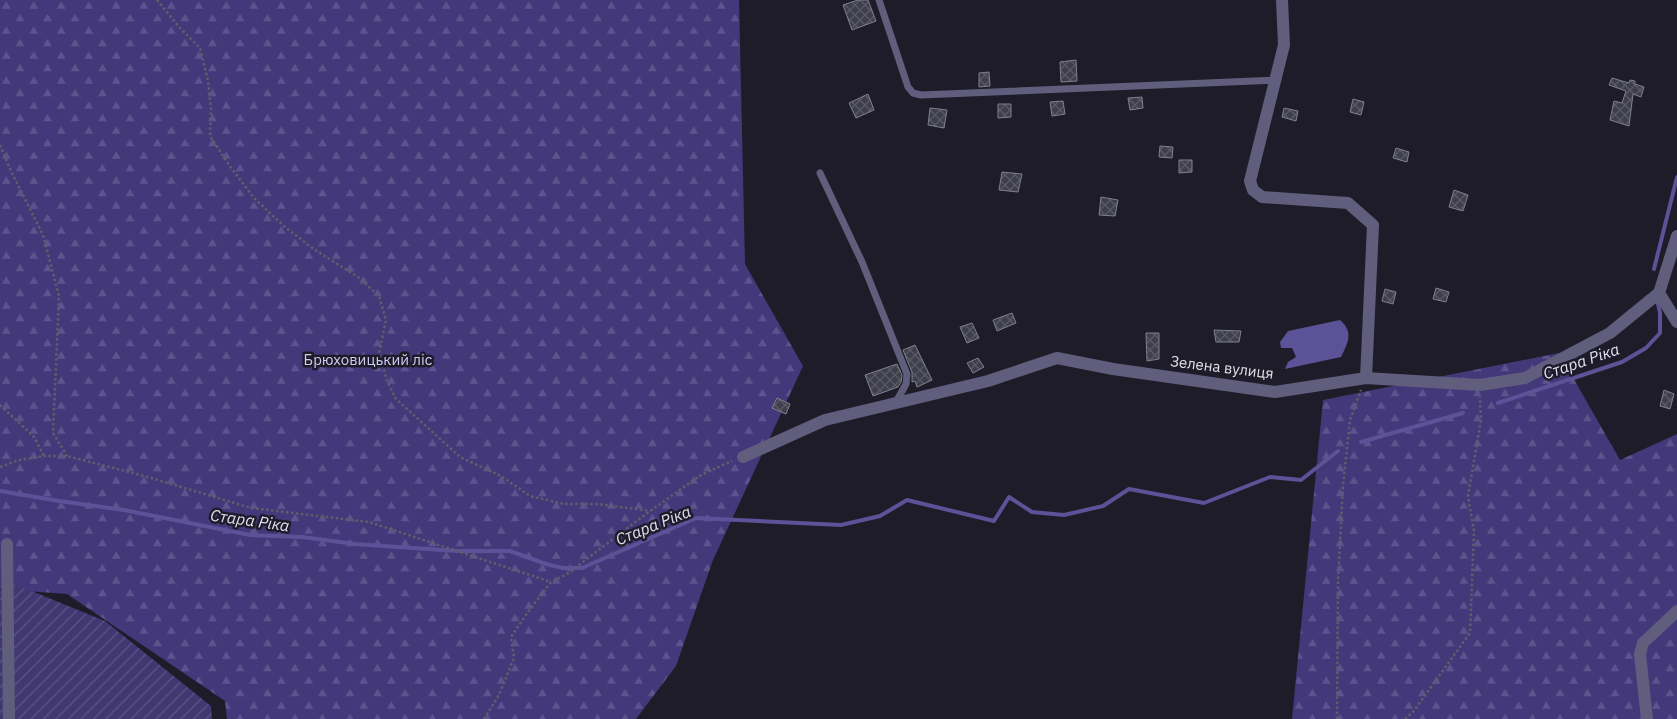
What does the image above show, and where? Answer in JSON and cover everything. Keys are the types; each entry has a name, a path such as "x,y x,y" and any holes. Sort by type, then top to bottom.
{"street":[{"path":"1282,0 1284,45 1250,181 1253,190 1262,197 1348,203 1374,224 1366,378"},
{"path":"1677,236 1659,293 1677,322"},
{"name":"Зелена вулиця","path":"743,457 825,420 988,381 1058,358 1114,369 1275,392 1366,378 1480,385 1524,378 1610,334 1659,293"},
{"path":"7,544 9,719"},
{"path":"1647,719 1640,654 1643,643 1677,612"}],"lane":[{"path":"878,0 908,88 913,93 921,95 1276,80"},
{"path":"820,173 862,262 907,374 906,384 896,402"}],"path":[{"path":"157,0 179,27 200,48 208,81 210,136 229,165 254,198 284,227 358,277 379,296 386,320 379,353 387,381 396,399 460,457 501,476 530,496 564,504 598,504 650,511"},
{"path":"0,145 43,234 59,296 52,433 67,456"},
{"path":"1337,719 1338,581 1342,484 1350,420 1366,378"},
{"path":"1405,719 1413,712 1470,634 1474,531 1468,496 1481,420 1480,385"},
{"path":"0,405 34,437 44,456"},
{"path":"0,467 19,460 44,456 67,456 148,477 251,508 369,522 552,582"},
{"path":"484,719 499,695 514,658 512,637 528,612 552,582 567,574 701,474 743,457"}],"green space":[{"name":"Брюховицький ліс","path":"0,0 739,0 745,264 803,366 713,560 676,666 636,719 227,719 225,701 67,594 0,589"},
{"path":"1559,353 1620,460 1677,434 1677,719 1292,719 1323,400"}],"shaded area":[{"path":"1340,320 1348,333 1347,342 1341,357 1285,369 1288,362 1296,357 1292,348 1281,348 1280,342 1288,331"},
{"path":"17,585 105,621 211,706 212,719 0,719 0,590"}],"building":[{"path":"858,0 868,0 876,21 852,30 843,5"},
{"path":"1076,60 1077,81 1061,82 1060,62"},
{"path":"989,72 990,86 979,87 979,73"},
{"path":"1612,78 1629,83 1630,80 1635,81 1635,84 1644,87 1641,97 1633,94 1629,126 1610,120 1614,101 1622,103 1626,91 1609,85"},
{"path":"868,94 874,110 856,118 849,103"},
{"path":"1142,97 1143,108 1130,110 1128,98"},
{"path":"1353,99 1364,102 1361,115 1350,112"},
{"path":"1063,101 1065,114 1052,116 1050,102"},
{"path":"998,104 1011,104 1011,117 998,118"},
{"path":"930,108 947,110 944,128 928,125"},
{"path":"1284,108 1298,111 1296,121 1282,117"},
{"path":"1160,146 1173,147 1172,158 1159,157"},
{"path":"1396,148 1409,152 1407,162 1393,158"},
{"path":"1179,160 1192,160 1192,172 1179,173"},
{"path":"1002,172 1022,174 1018,192 999,190"},
{"path":"1454,190 1468,195 1463,211 1449,207"},
{"path":"1101,197 1118,200 1115,216 1099,215"},
{"path":"1436,288 1449,292 1446,302 1433,299"},
{"path":"1385,289 1396,292 1393,304 1382,301"},
{"path":"1012,313 1016,323 997,331 993,320"},
{"path":"972,323 979,338 967,343 960,327"},
{"path":"1214,330 1241,331 1239,342 1216,342"},
{"path":"1146,333 1159,333 1159,359 1147,361"},
{"path":"915,345 932,380 917,387 915,381 912,382 912,372 903,350"},
{"path":"978,358 984,367 973,373 967,363"},
{"path":"897,364 902,375 898,387 873,396 865,375"},
{"path":"1664,390 1674,394 1670,409 1660,406"},
{"path":"777,398 790,404 786,414 772,408"}],"waterway":[{"name":"Стара Ріка","path":"1654,269 1677,177"},
{"name":"Стара Ріка","path":"1498,403 1622,362 1646,348 1660,333 1660,313 1657,299"},
{"name":"Стара Ріка","path":"1361,442 1463,413"},
{"name":"Стара Ріка","path":"0,491 124,510 250,535 302,537 355,544 457,551 510,551 546,564 563,568 582,568 696,518 841,525 880,516 907,500 994,521 1009,497 1032,512 1064,515 1103,506 1129,489 1204,503 1270,477 1301,480 1338,451"}]}
